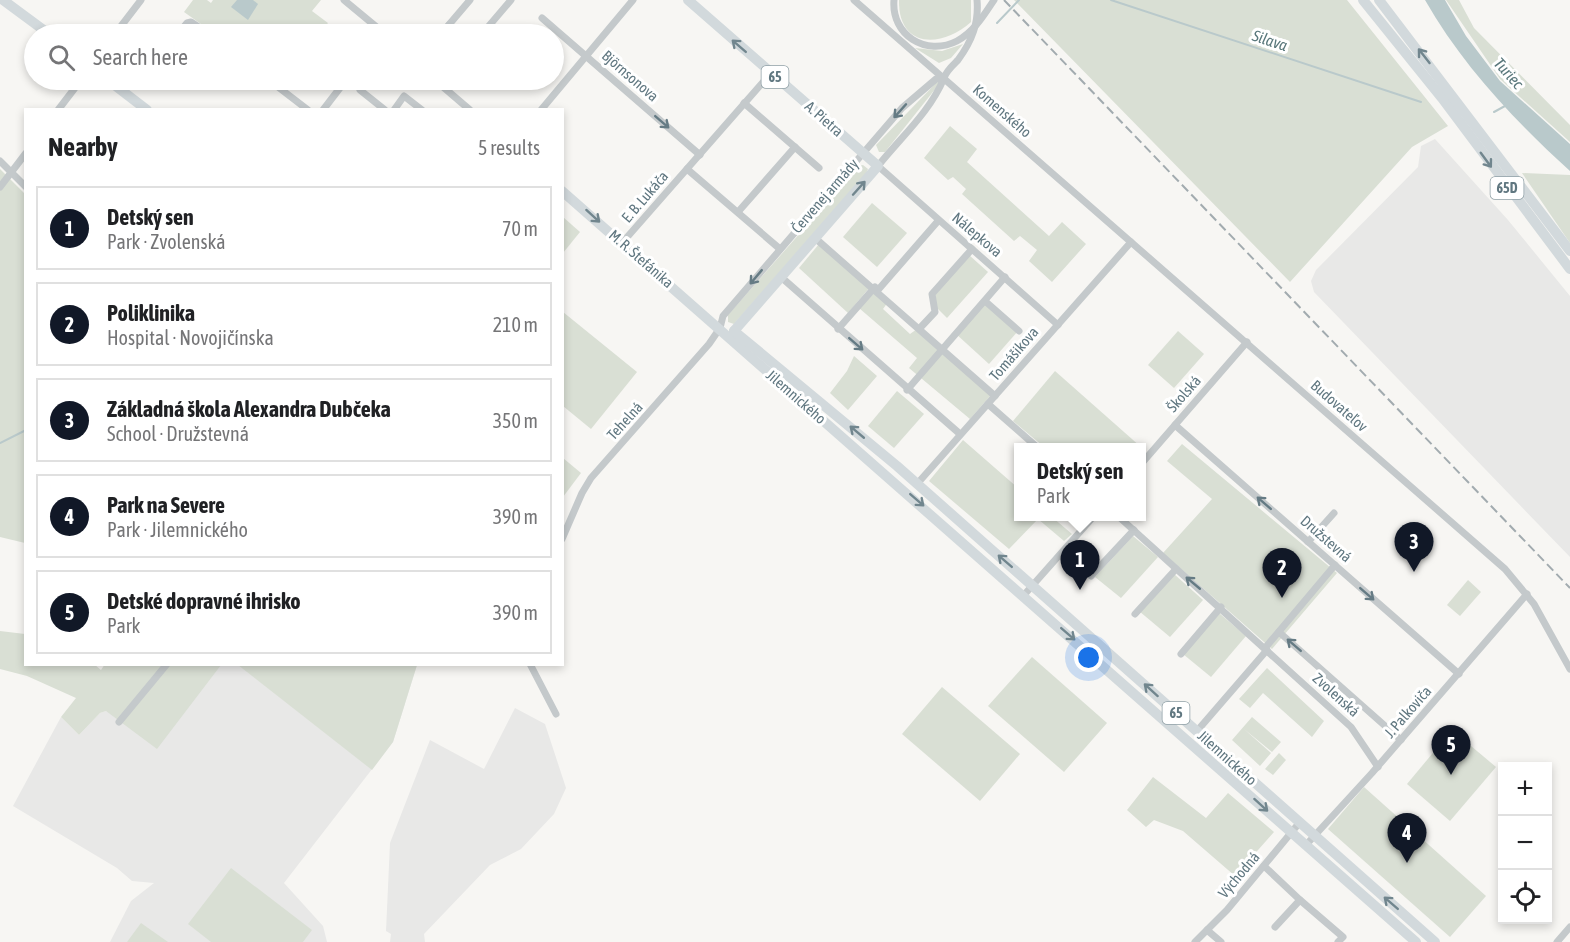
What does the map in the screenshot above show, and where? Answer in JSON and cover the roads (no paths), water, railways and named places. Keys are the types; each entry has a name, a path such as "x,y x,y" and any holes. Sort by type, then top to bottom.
{"main road":[{"path":"3,0 35,24"},
{"name":"A. Pietra","path":"688,0 878,166"},
{"name":"65D","path":"1363,0 1442,98 1570,269"},
{"name":"65D","path":"1379,0 1570,251"},
{"path":"121,90 144,108"},
{"name":"Červenej armády","path":"735,331 878,166"},
{"name":"M. R. Štefánika","path":"564,193 720,328"},
{"path":"720,328 735,331"},
{"name":"Jilemnického","path":"720,328 736,345 875,464 1416,942"},
{"name":"Jilemnického","path":"735,331 884,454 1435,942"}],"street":[{"path":"123,24 141,0"},
{"path":"344,0 371,24"},
{"path":"451,24 470,0"},
{"path":"490,24 510,0"},
{"path":"564,82 633,0"},
{"name":"Komenského","path":"854,0 1131,242"},
{"path":"894,0 897,22 906,35 918,43 935,47 956,41 971,30 994,0"},
{"name":"Červenej armády","path":"878,166 927,110 943,85 944,78 973,36 977,20 977,0"},
{"name":"Björnsonova","path":"542,18 549,24"},
{"name":"Björnsonova","path":"564,37 700,155"},
{"name":"E. B. Lukáča","path":"622,243 771,73"},
{"name":"Červenej armády","path":"720,328 723,316 914,96 936,79 944,78"},
{"path":"60,108 73,90"},
{"path":"282,90 305,108"},
{"path":"325,108 338,90"},
{"path":"360,90 382,108"},
{"path":"449,90 468,108"},
{"path":"543,108 558,90"},
{"path":"395,108 404,96 419,108"},
{"path":"744,103 819,168"},
{"path":"738,212 795,147"},
{"path":"0,187 24,156"},
{"path":"0,161 24,185"},
{"name":"Nálepkova","path":"878,166 1058,325"},
{"name":"E. B. Lukáča","path":"687,169 780,249"},
{"path":"838,329 939,221"},
{"path":"815,238 876,289 995,396"},
{"name":"Tomášikova","path":"917,484 1131,242"},
{"name":"Budovateľov","path":"1131,242 1497,563 1527,594 1570,669"},
{"path":"920,328 935,312 932,294 972,249"},
{"path":"781,277 960,434"},
{"path":"908,390 1005,278"},
{"path":"985,301 1019,331"},
{"name":"Tehelná","path":"564,534 591,478 655,408 720,328"},
{"name":"Školská","path":"1146,458 1247,342"},
{"path":"988,404 1033,443"},
{"name":"Družstevná","path":"1175,425 1459,674"},
{"path":"875,464 884,454"},
{"path":"1308,542 1334,513"},
{"path":"1024,595 1090,521"},
{"name":"Zvolenská","path":"1124,521 1356,731 1378,767"},
{"path":"1091,576 1134,530"},
{"path":"1197,731 1335,565"},
{"path":"1135,614 1176,569"},
{"name":"J. Palkoviča","path":"1306,845 1378,767 1527,594"},
{"path":"1181,654 1221,607"},
{"path":"1279,632 1401,740"},
{"path":"119,722 165,666"},
{"path":"531,666 556,714"},
{"name":"Východná","path":"1196,942 1300,822"},
{"path":"1264,866 1343,940"},
{"path":"1275,927 1300,900"},
{"path":"1557,942 1570,927"},
{"path":"1207,930 1221,942"}],"waterway":[{"name":"Silava","path":"997,23 1019,0"},
{"name":"Silava","path":"1111,0 1421,102"},
{"name":"Silava","path":"1494,112 1505,106"},
{"name":"Silava","path":"0,443 24,431"}],"railway":[{"path":"1004,0 1570,588"}],"place":[{"name":"Základná škola Alexandra Dubčeka","path":"1414,572"},
{"name":"Detský sen","path":"1080,590"},
{"name":"Poliklinika","path":"1282,598"},
{"name":"Detské dopravné ihrisko","path":"1451,775"},
{"name":"Park na Severe","path":"1407,863"}],"water label":[{"name":"Turiec","path":"1509,73"}]}
